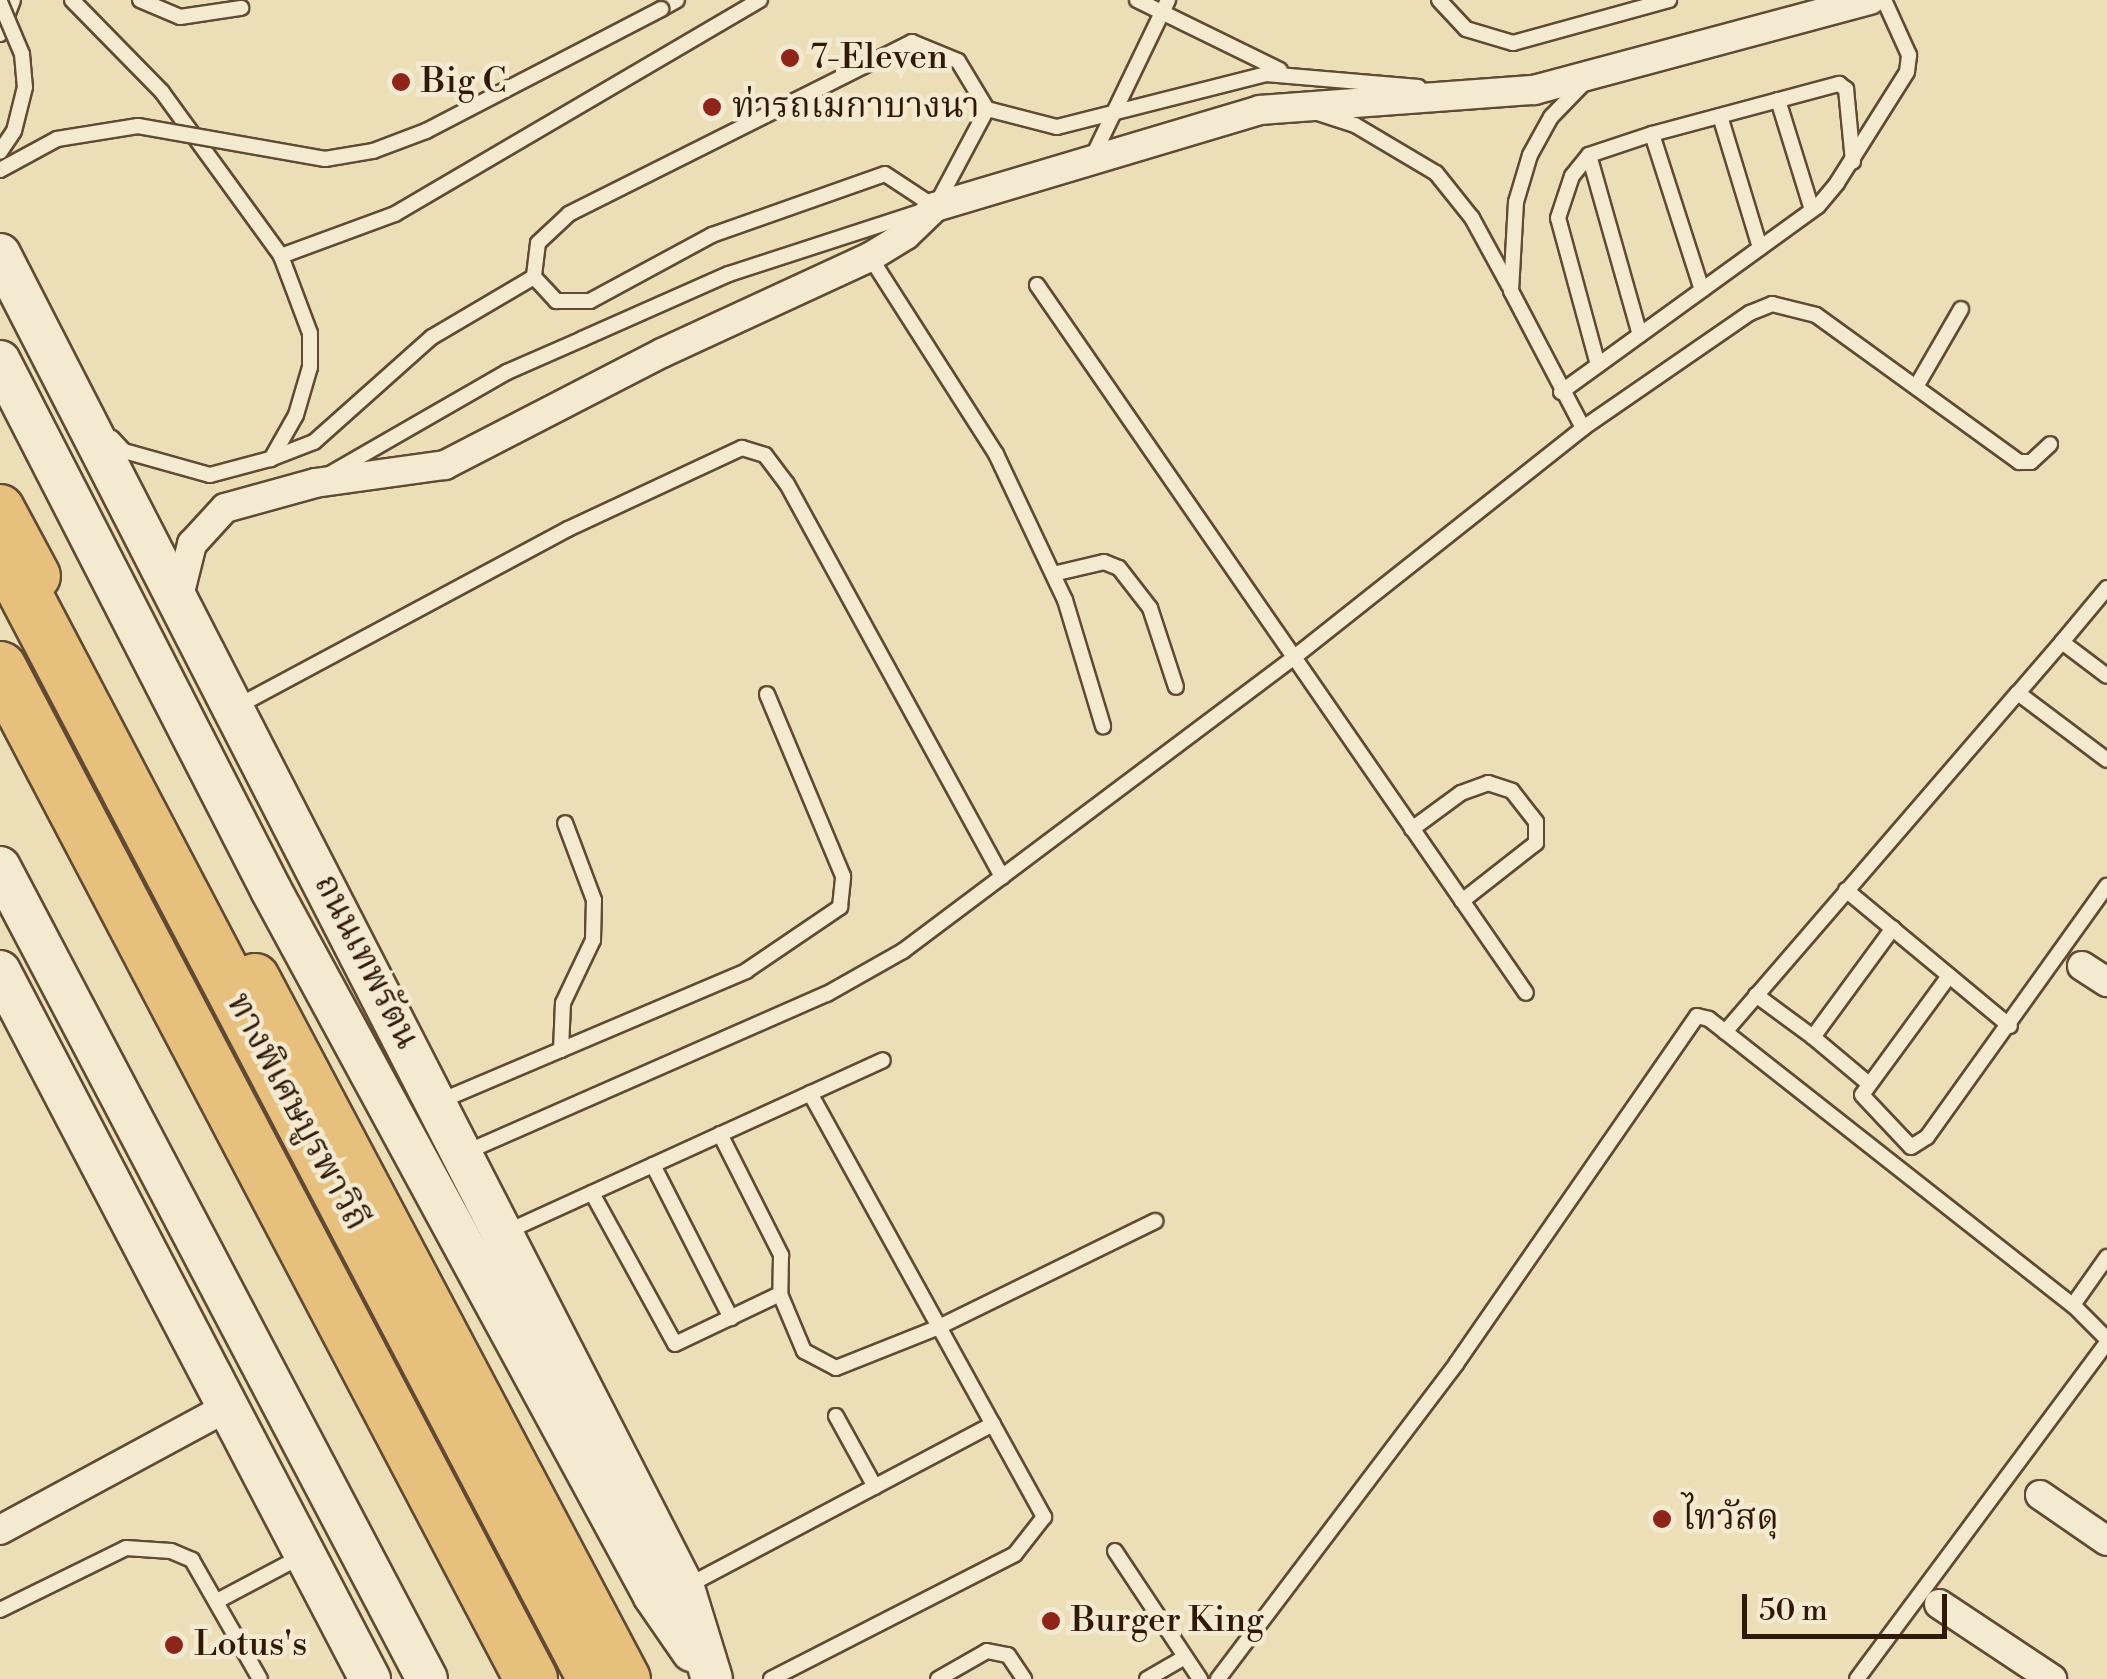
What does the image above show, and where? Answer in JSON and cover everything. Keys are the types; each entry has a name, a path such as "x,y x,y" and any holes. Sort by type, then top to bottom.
{"highway":[{"path":"0,509 418,1276 626,1679"},
{"name":"ทางพิเศษบูรพาวิถี","path":"0,546 594,1679"},
{"name":"ทางพิเศษบูรพาวิถี","path":"0,668 531,1679"},
{"path":"0,713 506,1679"}],"main road":[{"name":"ถนนเทพรัตน","path":"0,254 236,707 684,1588 712,1679"},
{"path":"0,361 271,890 654,1596 712,1679"},
{"path":"0,868 428,1679"},
{"path":"4,989 229,1406 370,1679"}],"street":[{"path":"179,596 192,544 225,508 315,484 445,465 662,353 870,257 906,235 934,206 1092,156 1294,106 1483,94 1593,74 1870,0"},
{"path":"2082,966 2107,982"},
{"path":"1,1527 229,1406"},
{"path":"2040,1495 2107,1540"},
{"path":"1939,1604 2052,1679"}],"lane":[{"path":"0,34 12,0"},
{"path":"72,0 162,92 281,256 310,332 310,367 296,416 270,459"},
{"path":"140,0 180,17 241,8"},
{"path":"0,170 57,139 138,126 309,157 373,151 426,131 677,0"},
{"path":"281,256 395,214 760,0"},
{"path":"1137,0 1165,6 1240,55 1291,74"},
{"path":"1439,0 1466,29 1513,43 1668,0"},
{"path":"1562,392 1812,210 1853,162 1907,72 1909,55 1884,0"},
{"path":"0,2 22,54 25,86 14,131 0,152"},
{"path":"1092,156 1165,6"},
{"path":"934,206 885,174 712,234 590,301 556,301 534,277 532,256 538,242 570,214 912,42 958,61 987,109 1058,127 1244,78 1291,74 1483,94"},
{"path":"1511,291 1516,202 1530,155 1552,117 1593,74"},
{"path":"1598,365 1558,218 1572,176 1589,155 1831,85 1846,89 1853,162"},
{"path":"1778,100 1812,210"},
{"path":"1294,106 1356,125 1436,173 1472,218 1583,428"},
{"path":"315,484 522,365 730,274 934,206 987,109"},
{"path":"1720,116 1760,248"},
{"path":"1652,134 1702,290"},
{"path":"1589,155 1640,335"},
{"path":"870,257 996,454 1052,574 1103,726"},
{"path":"68,388 124,451 210,475 314,442 432,338 534,277"},
{"path":"1037,285 1526,993"},
{"path":"464,1154 827,994 903,951 1292,659 1583,428 1772,304 1816,315 2018,462 2031,462 2050,444"},
{"path":"1916,388 1961,309"},
{"path":"236,707 568,528 742,448 764,455 787,484 1002,877"},
{"path":"1052,574 1104,562 1119,568 1150,608 1176,687"},
{"path":"1725,1032 2107,588"},
{"path":"2062,642 2107,676"},
{"path":"437,1103 746,970 840,907 843,876 767,694"},
{"path":"2018,694 2107,760"},
{"path":"1412,829 1461,793 1488,783 1512,790 1536,822 1536,843 1462,902"},
{"path":"561,1050 563,1003 593,940 594,900 565,823"},
{"path":"1949,976 1869,1084 1862,1101 1915,1148 2010,1026 2107,886"},
{"path":"1846,890 2010,1026"},
{"path":"1813,1037 1893,928"},
{"path":"1756,995 1869,1084"},
{"path":"1218,1679 1456,1364 1696,1016 1725,1032 2073,1305 2107,1341 1858,1679"},
{"path":"504,1233 883,1060"},
{"path":"772,1679 1016,1554 1039,1532 1044,1517 810,1093"},
{"path":"720,1134 781,1255 780,1294 804,1351 836,1368 939,1326 1156,1221"},
{"path":"653,1165 731,1318"},
{"path":"592,1192 674,1344 780,1294"},
{"path":"2073,1305 2107,1257"},
{"path":"836,1416 875,1486"},
{"path":"684,1588 993,1424"},
{"path":"0,1610 126,1548 192,1560 219,1600 260,1679"},
{"path":"1115,1551 1200,1679"},
{"path":"219,1600 306,1554"},
{"path":"938,1679 987,1650 1008,1655 1024,1679"},
{"path":"1146,1679 1185,1657"}],"place":[{"name":"7-Eleven","path":"790,58"},
{"name":"Big C","path":"401,82"},
{"name":"ท่ารถเมกาบางนา","path":"712,107"},
{"name":"ไทวัสดุ","path":"1662,1519"},
{"name":"Burger King","path":"1051,1621"},
{"name":"Lotus's","path":"174,1645"}]}
